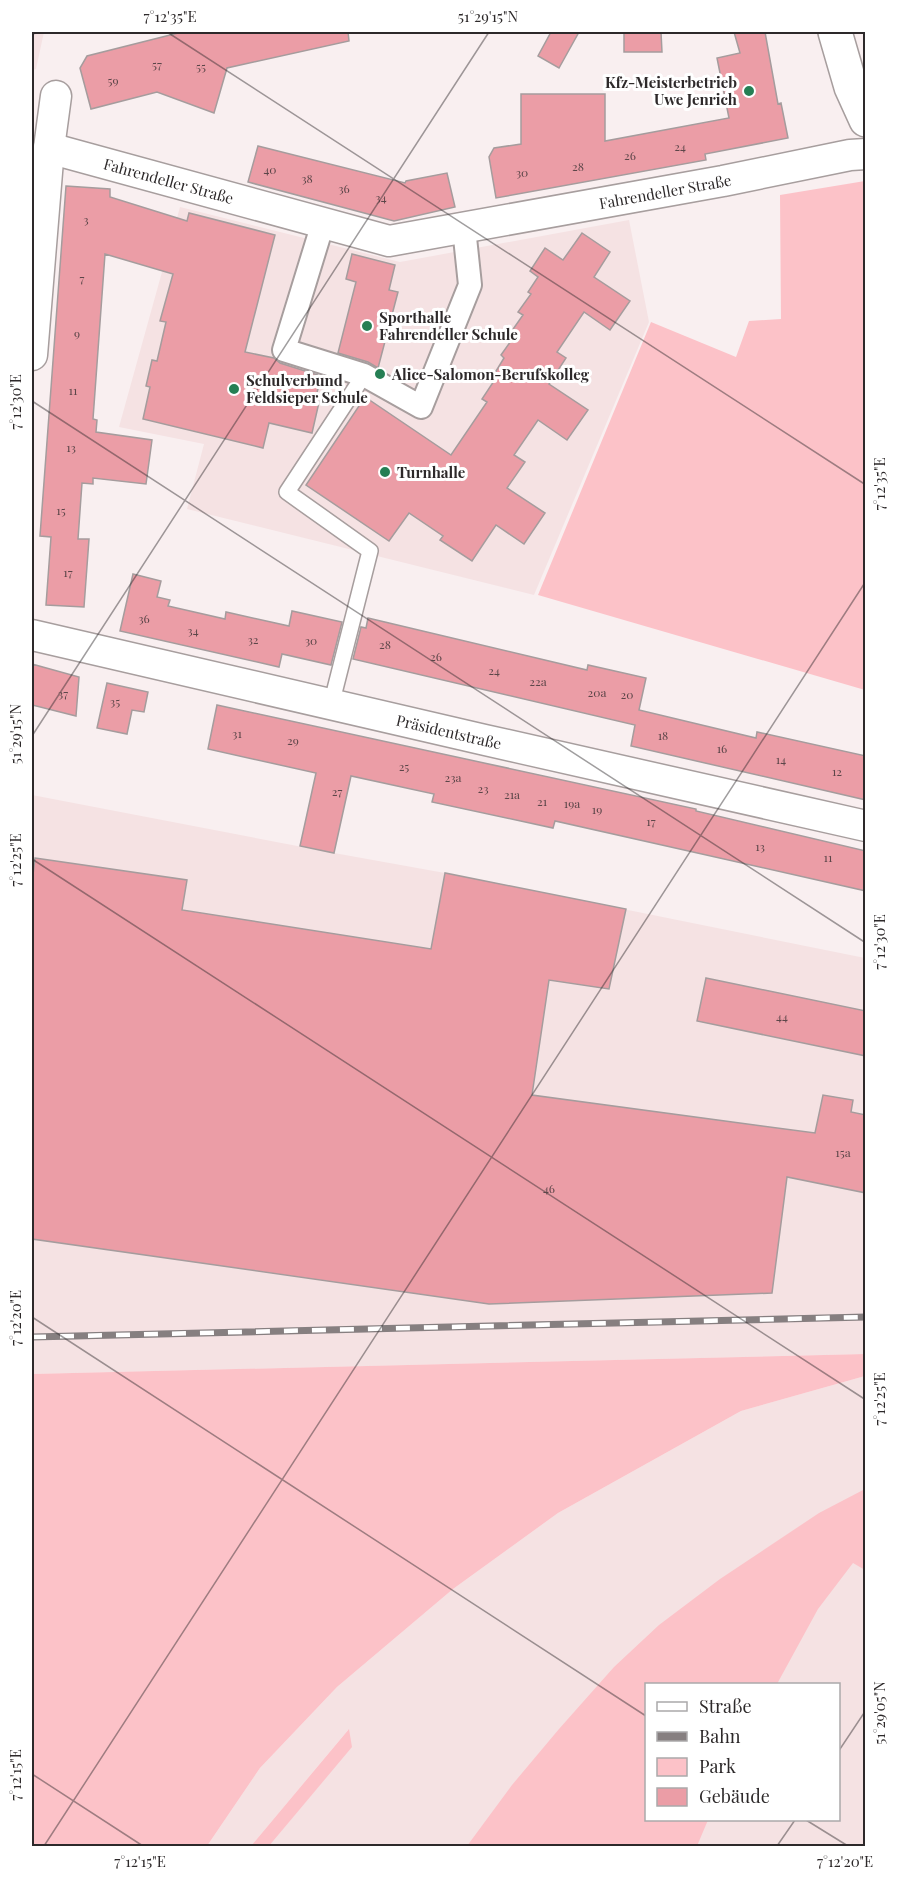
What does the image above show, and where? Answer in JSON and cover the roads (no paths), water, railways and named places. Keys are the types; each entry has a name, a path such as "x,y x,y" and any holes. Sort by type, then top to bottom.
{"main road":[{"path":"835,32 851,87 866,120"}],"street":[{"path":"32,355 49,148 56,96"},
{"name":"Fahrendeller Straße","path":"49,148 389,241 723,181 850,155 866,154"},
{"path":"323,223 284,350 364,375 421,407 470,285 464,228"},
{"name":"Präsidentstraße","path":"32,635 866,826"}],"lane":[{"path":"331,705 370,551 287,492 364,375"}],"tram line":[{"path":"32,34 41,32"}],"railway":[{"path":"32,1337 866,1317"}],"place":[{"name":"Kfz-Meisterbetrieb Uwe Jenrich","path":"749,91"},
{"name":"Sporthalle Fahrendeller Schule","path":"367,326"},
{"name":"Alice-Salomon-Berufskolleg","path":"380,374"},
{"name":"Schulverbund Feldsieper Schule","path":"234,389"},
{"name":"Turnhalle","path":"385,472"}]}
